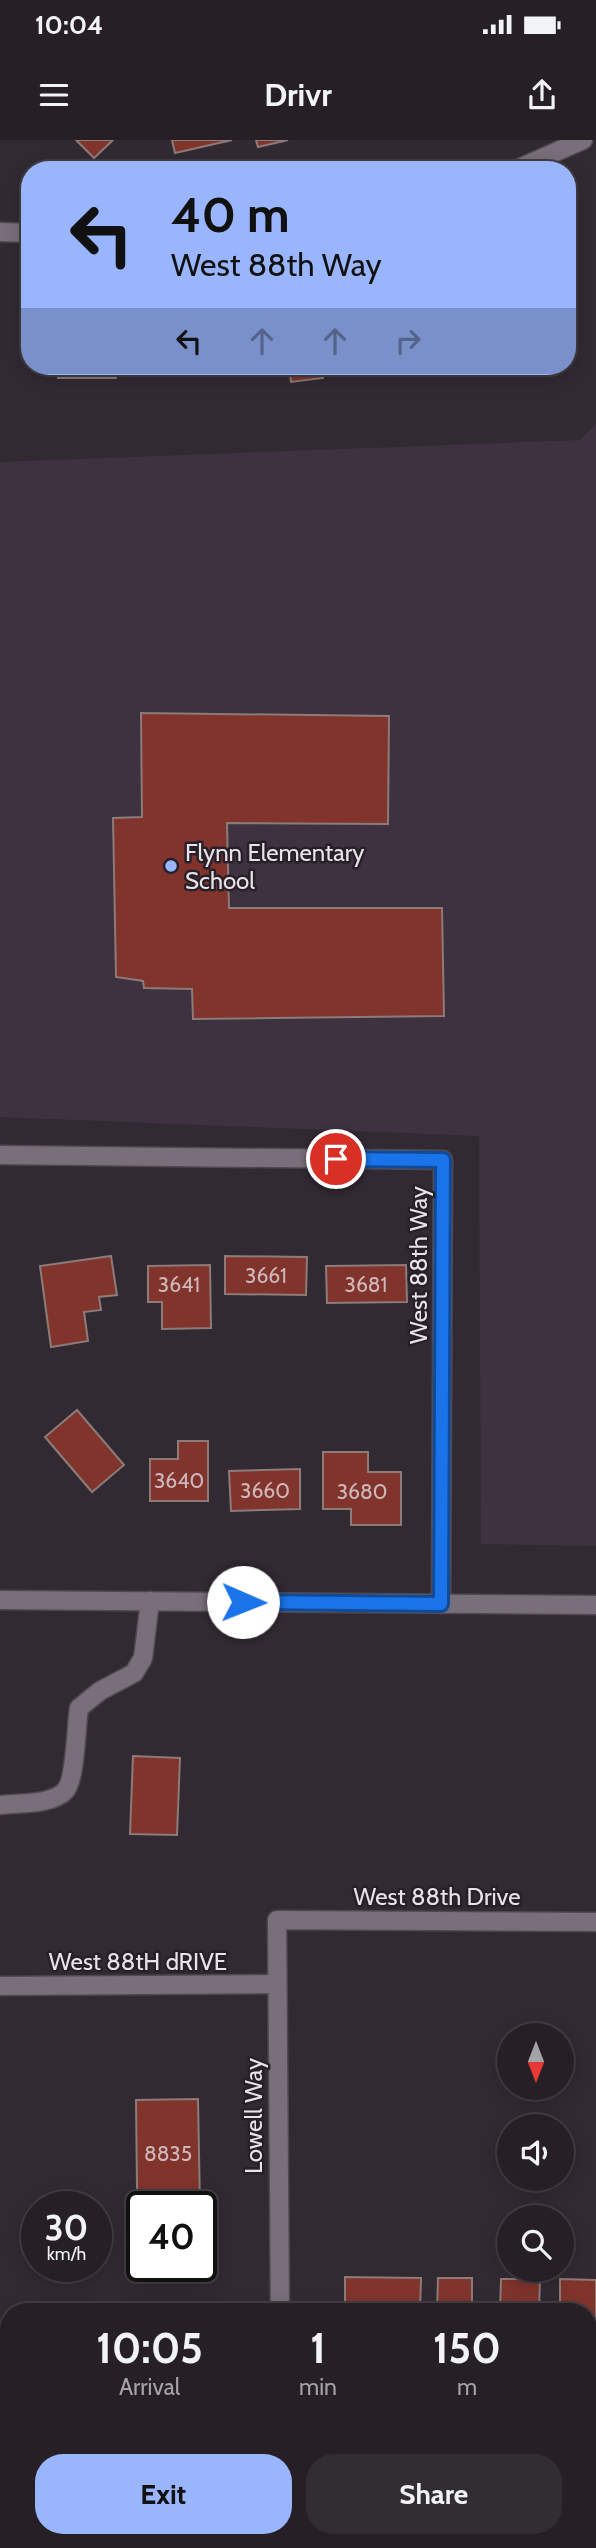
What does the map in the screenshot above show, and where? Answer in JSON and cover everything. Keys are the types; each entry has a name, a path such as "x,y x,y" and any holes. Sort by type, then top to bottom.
{"street":[{"path":"535,161 583,140"},
{"path":"0,232 21,233"},
{"name":"West 88th Way","path":"0,1155 443,1160 441,1604"},
{"path":"0,1600 596,1605"},
{"path":"0,1804 30,1802 65,1791 70,1780 79,1708 100,1691 134,1673 143,1658 150,1601"},
{"name":"West 88th Drive","path":"277,1920 596,1922"},
{"name":"Lowell Way","path":"277,1920 279,2303"},
{"name":"West 88tH dRIVE","path":"0,1986 277,1984"}],"shaded area":[{"path":"596,424 596,1546 481,1544 479,1136 0,1117 0,462 580,440"}],"building":[{"path":"76,140 113,140 94,158"},
{"path":"172,140 232,140 175,153"},
{"path":"256,140 288,140 258,147"},
{"path":"58,375 116,375 116,378 58,378"},
{"path":"290,375 323,375 323,378 291,382"},
{"name":"Flynn Elementary School","path":"141,713 389,716 388,824 227,823 229,908 442,908 444,1016 193,1019 192,989 144,988 143,981 116,977 113,818 142,817"},
{"path":"111,1256 117,1295 99,1297 101,1310 84,1312 88,1341 51,1347 40,1266"},
{"path":"225,1256 307,1257 306,1295 225,1294"},
{"path":"210,1265 211,1328 162,1329 162,1302 148,1302 148,1266"},
{"path":"406,1265 407,1302 327,1303 326,1266"},
{"path":"77,1410 124,1465 92,1492 45,1437"},
{"path":"178,1441 208,1441 208,1501 150,1501 150,1459 178,1459"},
{"path":"323,1452 368,1452 368,1472 401,1472 401,1525 351,1525 351,1509 323,1509"},
{"path":"300,1469 300,1509 231,1511 229,1471"},
{"path":"133,1756 180,1758 177,1835 130,1834"},
{"path":"198,2099 200,2191 137,2191 136,2100"},
{"path":"345,2277 421,2278 420,2303 345,2303"},
{"path":"438,2278 472,2278 472,2303 437,2303"},
{"path":"596,2280 596,2303 560,2303 560,2282"},
{"path":"501,2282 540,2282 539,2303 500,2303"}],"place":[{"name":"Flynn Elementary School","path":"171,866"}],"route":[{"path":"243,1602 441,1604 443,1160 336,1159"}]}
